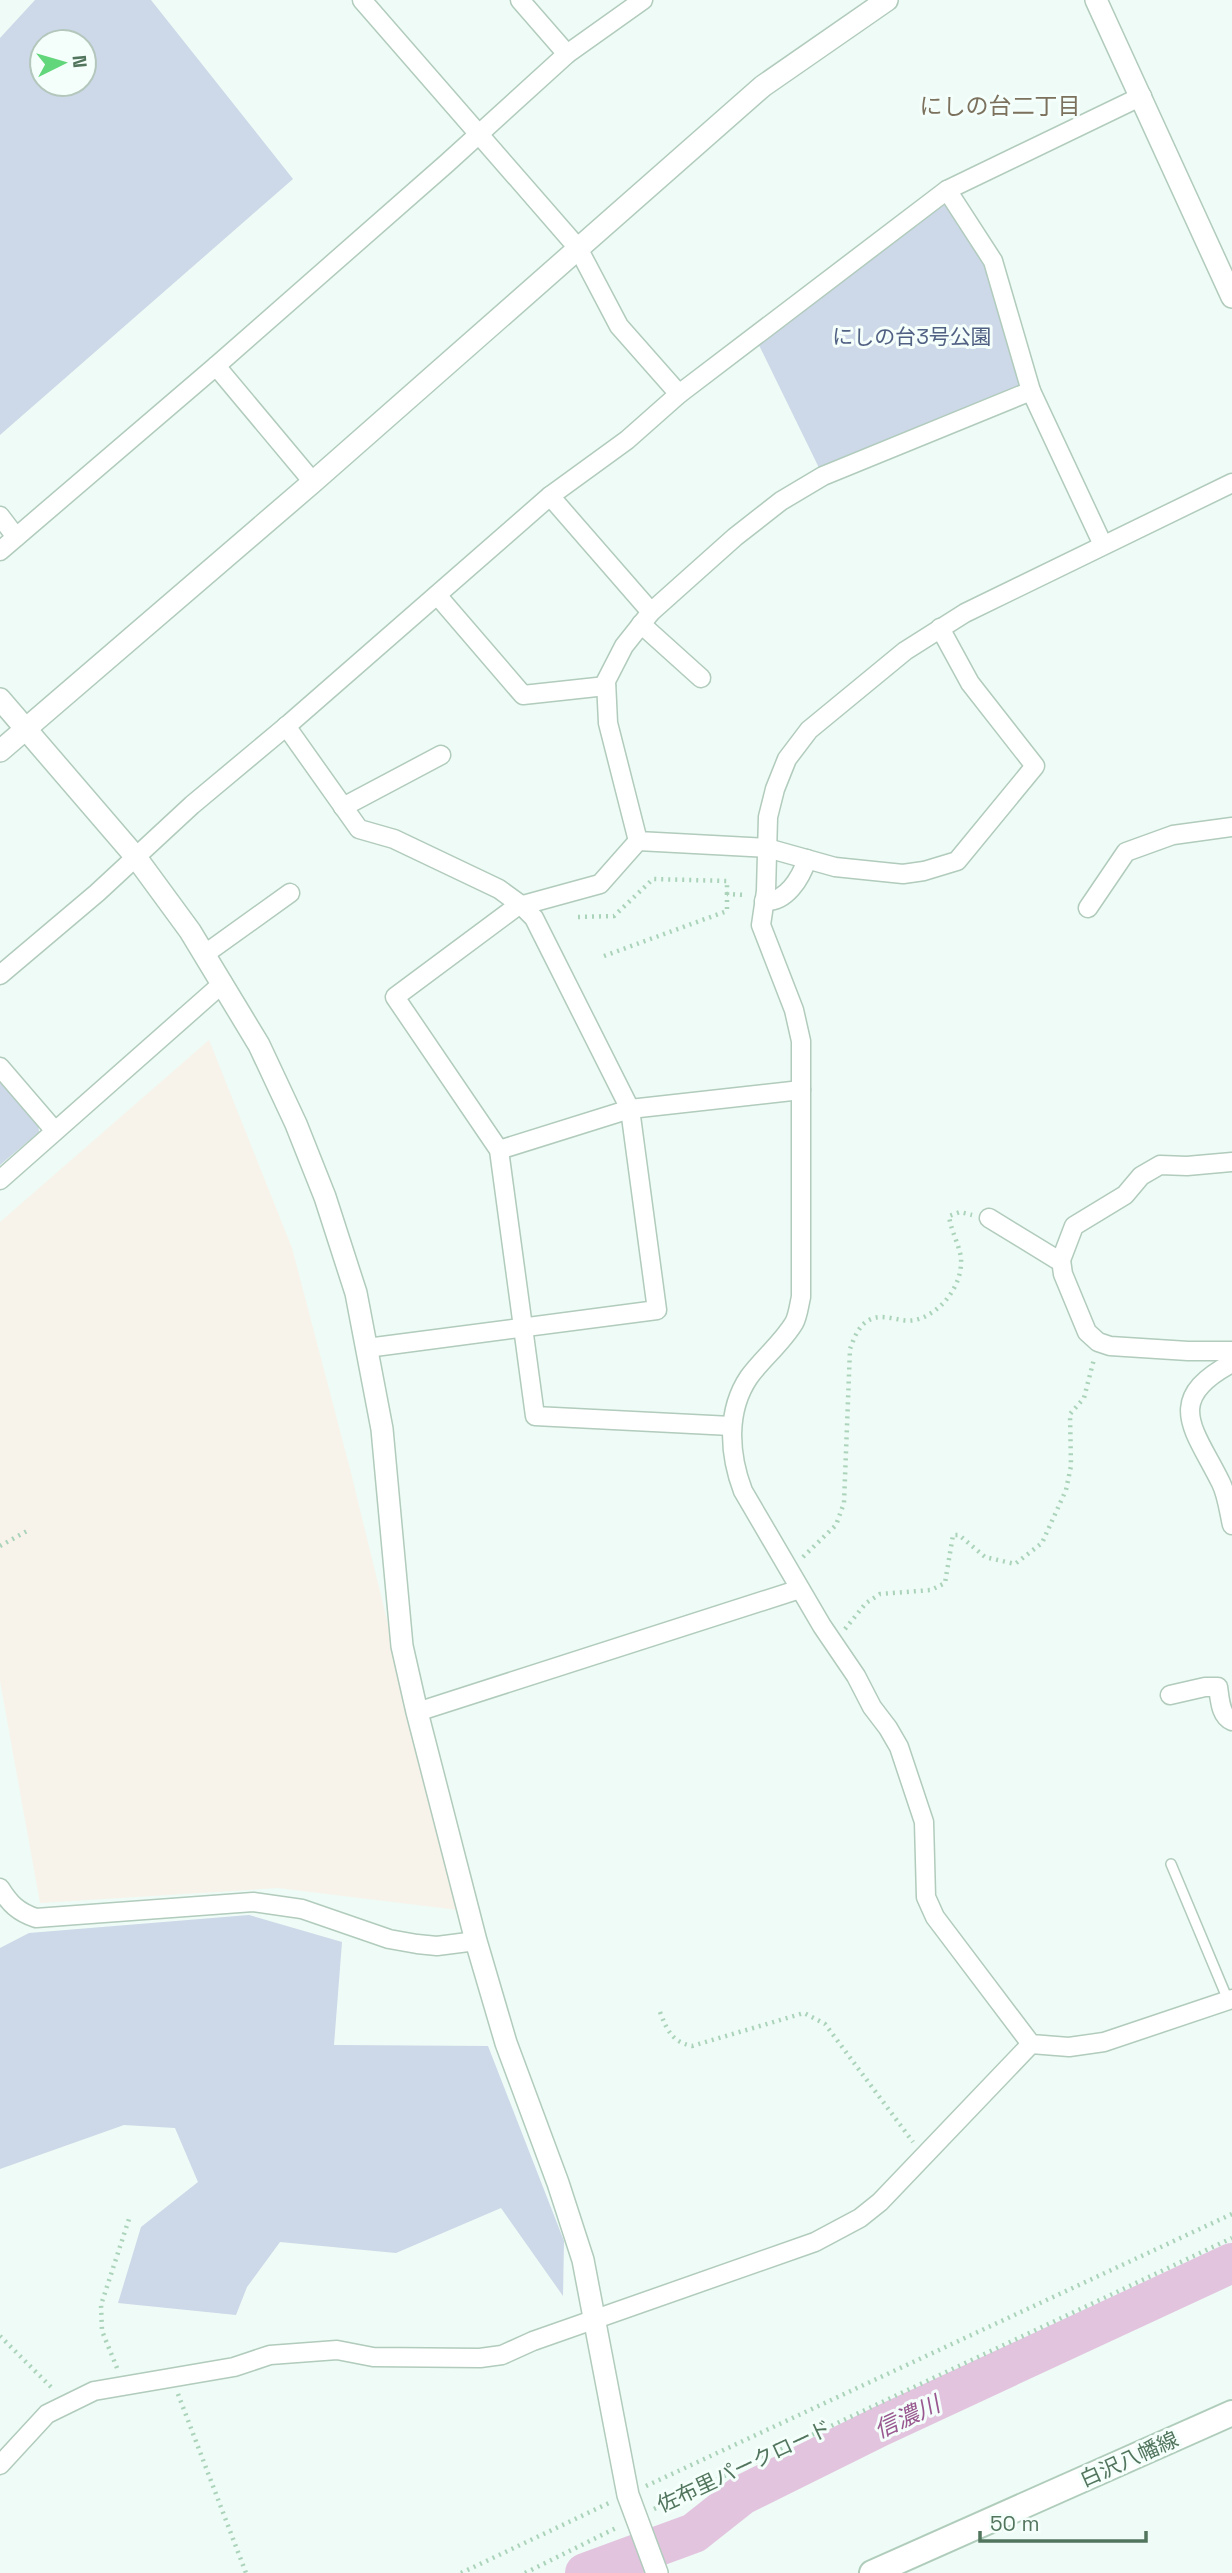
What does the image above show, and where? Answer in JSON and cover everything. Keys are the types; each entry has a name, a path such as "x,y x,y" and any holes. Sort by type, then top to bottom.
{"main road":[{"name":"白沢八幡線","path":"872,2573 1232,2413"}],"street":[{"path":"362,0 578,248 619,326 679,394"},
{"path":"520,0 566,54"},
{"path":"0,551 216,366 566,54 643,0"},
{"path":"0,751 313,482 763,86 887,0"},
{"path":"1096,0 1231,291"},
{"path":"0,975 550,496 626,440 679,394 947,190 1142,96"},
{"path":"947,190 993,261 1031,391 1103,545"},
{"path":"216,366 313,482"},
{"path":"638,841 608,723 606,681 624,646 646,618 735,537 781,501 823,476 1031,391"},
{"path":"1230,2000 1104,2042 1069,2048 1031,2044 935,1916 926,1897 924,1822 899,1748 800,1589 743,1491 737,1474 731,1426 736,1399 749,1378 794,1322 801,1297 801,1041 794,1010 761,925 765,898 768,817 775,789 787,760 808,730 905,651 940,628 1232,483"},
{"path":"550,496 646,618 701,678"},
{"path":"0,516 16,537"},
{"path":"437,595 523,695 606,686"},
{"path":"638,841 767,848 835,867 903,874 957,861 1035,766 970,683 940,628"},
{"path":"0,699 135,856 205,954 259,1045 296,1124 325,1197 356,1293 382,1429 402,1646 416,1712 476,1941 506,2043 558,2183 583,2260 628,2494 656,2571"},
{"path":"286,726 359,829 394,839 499,889 522,905 534,918 630,1109 657,1310 367,1348"},
{"path":"343,807 441,755"},
{"path":"1088,908 1126,852 1173,835 1232,827"},
{"path":"638,841 600,884 516,906 396,997 499,1150 535,1416 731,1426"},
{"path":"765,898 772,902 784,895 797,881 807,859"},
{"path":"205,954 290,893"},
{"path":"0,1180 223,983"},
{"path":"0,1067 55,1130"},
{"path":"499,1150 630,1109 801,1090"},
{"path":"1232,1162 1187,1166 1160,1165 1141,1176 1125,1195 1074,1226 1061,1259 1063,1274 1087,1332 1098,1342 1110,1346 1232,1351"},
{"path":"989,1218 1056,1259 1061,1259"},
{"path":"1232,1363 1204,1380 1194,1392 1190,1409 1201,1449 1226,1477 1232,1525"},
{"path":"416,1712 800,1589"},
{"path":"1170,1695 1205,1687 1218,1687 1222,1712 1232,1721"},
{"path":"0,1888 10,1904 24,1914 36,1918 253,1902 302,1909 389,1939 416,1944 437,1946 476,1941"},
{"path":"0,2465 47,2414 94,2391 234,2367 270,2355 305,2351 337,2350 373,2357 480,2358 502,2355 533,2341 815,2242 860,2218 880,2202 1031,2044"}],"lane":[{"path":"1171,1864 1230,2000"}],"path":[{"path":"578,917 614,916 653,879 727,881 727,911 604,956"},
{"path":"727,894 765,898"},
{"path":"788,1567 820,1542 836,1525 844,1503 850,1349 854,1337 870,1319 880,1317 914,1320 929,1313 945,1300 955,1287 961,1258 949,1216 960,1212 989,1218"},
{"path":"833,1642 866,1604 880,1594 931,1590 945,1583 953,1535 959,1535 985,1557 1005,1563 1020,1562 1029,1551 1042,1543 1066,1490 1071,1466 1070,1414 1083,1398 1098,1342"},
{"path":"0,1546 27,1531"},
{"path":"660,2012 670,2033 680,2043 692,2046 804,2013 811,2016 825,2024 923,2154"},
{"path":"461,2573 1232,2214"},
{"path":"120,2387 117,2368 102,2331 100,2305 129,2219"},
{"name":"佐布里パークロード","path":"525,2573 637,2524 1232,2238"},
{"path":"0,2336 51,2385 63,2406"},
{"path":"172,2378 246,2573"}],"shaded area":[{"path":"209,1040 292,1248 350,1469 458,1910 278,1888 40,1903 0,1681 0,1222"}],"green space":[{"path":"35,0 151,0 293,179 0,435 0,38"},
{"name":"にしの台3号公園","path":"947,190 993,261 1031,391 823,476 755,337"},
{"path":"0,1078 38,1122 39,1132 0,1165"},
{"path":"249,1915 342,1942 334,2045 488,2046 564,2241 563,2296 501,2208 396,2253 280,2242 247,2287 236,2315 118,2303 141,2227 198,2182 175,2128 124,2125 0,2169 0,1948 29,1933"}],"waterway":[{"name":"信濃川","path":"585,2573 694,2533 742,2495 881,2426 1232,2263"}],"district":[{"name":"にしの台二丁目","path":"1000,106"}]}
